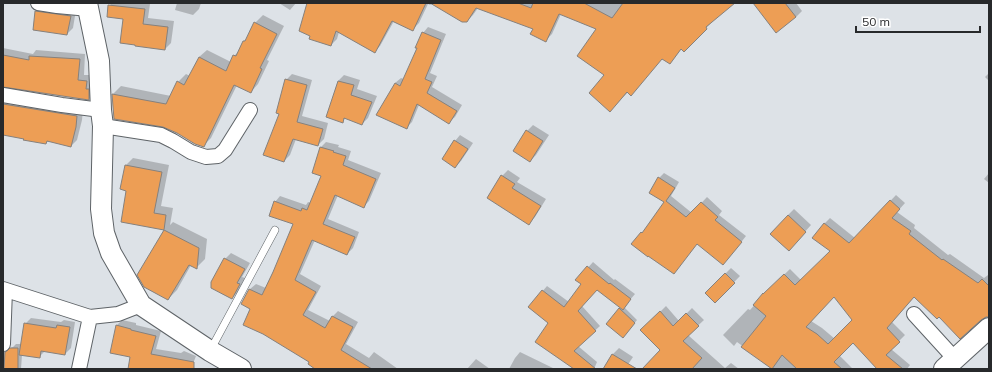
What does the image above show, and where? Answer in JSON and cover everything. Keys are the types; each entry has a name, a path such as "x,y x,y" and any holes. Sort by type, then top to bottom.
{"street":[{"path":"38,3 58,6 88,6 99,61 102,118 101,209 104,233 111,253 141,305 210,351 241,369"},
{"path":"3,95 62,105 161,135 191,152 206,157 218,156 225,150 250,110"},
{"path":"3,344 4,290 90,317 118,314 141,305"},
{"path":"914,314 949,364 989,328"},
{"path":"79,369 90,317"}],"lane":[{"path":"210,351 275,230"}],"building":[{"path":"307,3 426,3 413,31 392,21 375,53 336,31 331,46 309,39 310,36 299,31"},
{"path":"430,3 518,3 531,8 533,3 584,3 612,18 623,3 735,3 706,27 707,29 684,52 681,49 670,64 662,59 631,96 627,92 610,112 589,93 604,75 577,56 596,29 559,14 546,42 530,34 533,29 476,8 467,22 462,22"},
{"path":"753,3 785,3 796,17 776,33"},
{"path":"108,5 145,9 143,24 168,27 165,50 120,43 123,19 107,17"},
{"path":"35,11 71,16 67,35 33,30"},
{"path":"254,22 277,34 260,68 262,69 251,93 234,85 204,147 195,144 177,133 163,127 114,119 112,94 166,104 177,81 184,85 199,57 226,71 233,55 236,56"},
{"path":"422,32 441,40 425,79 432,82 427,93 457,111 449,124 417,104 407,129 376,115 395,83 400,86 417,48 415,48"},
{"path":"3,55 29,60 29,56 80,59 78,80 87,81 86,89 89,89 89,100 3,87"},
{"path":"285,79 307,85 297,122 323,129 318,146 293,139 284,162 263,155 279,114 276,113"},
{"path":"338,81 354,85 351,95 372,102 362,125 344,118 343,123 326,117"},
{"path":"3,104 77,116 71,147 47,141 46,144 3,135"},
{"path":"526,130 543,141 530,162 513,151"},
{"path":"454,140 468,149 455,168 442,159"},
{"path":"320,147 346,156 343,165 376,179 364,208 335,195 323,224 355,237 347,255 312,240 295,280 316,292 303,315 325,328 332,316 353,327 341,350 372,369 315,369 308,364 309,362 263,334 243,325 250,309 241,304 249,289 262,295 293,224 269,216 274,201 301,211 302,208 307,210 321,176 312,173"},
{"path":"125,165 162,172 154,213 166,215 164,230 121,222 126,191 120,189"},
{"path":"501,175 515,184 512,188 541,206 529,225 487,198"},
{"path":"658,177 675,188 666,201 686,217 701,202 718,217 715,220 742,242 723,265 697,244 674,274 631,244 641,232 642,233 664,202 649,193"},
{"path":"890,200 900,209 892,218 911,231 909,234 942,260 943,259 978,283 982,279 989,286 989,317 981,320 960,339 939,317 937,319 914,297 887,328 900,342 886,355 903,369 877,369 853,343 834,362 842,369 797,369 782,355 772,369 741,347 766,316 753,305 763,293 784,274 795,285 830,251 812,238 824,223 849,243","holes":["834,297 852,320 828,344 806,327"]},
{"path":"788,215 806,232 789,251 770,234"},
{"path":"164,230 199,248 197,269 189,265 168,300 144,287 137,275"},
{"path":"224,258 245,269 237,283 240,284 232,299 211,288 211,282"},
{"path":"587,266 609,284 610,283 631,299 623,310 597,290 578,311 596,331 574,351 596,369 574,369 535,342 548,323 528,307 542,290 564,307 581,284 575,280"},
{"path":"725,273 735,283 715,303 705,293"},
{"path":"619,308 635,323 623,338 606,324"},
{"path":"660,311 673,326 686,313 699,326 683,341 702,358 692,369 642,369 660,350 640,330"},
{"path":"24,323 56,328 57,325 70,327 65,355 41,351 40,358 19,355"},
{"path":"116,325 156,336 151,354 194,362 194,369 128,369 130,357 110,353"},
{"path":"10,348 18,348 18,369 4,369 5,352"},
{"path":"612,354 637,369 603,369"}]}
